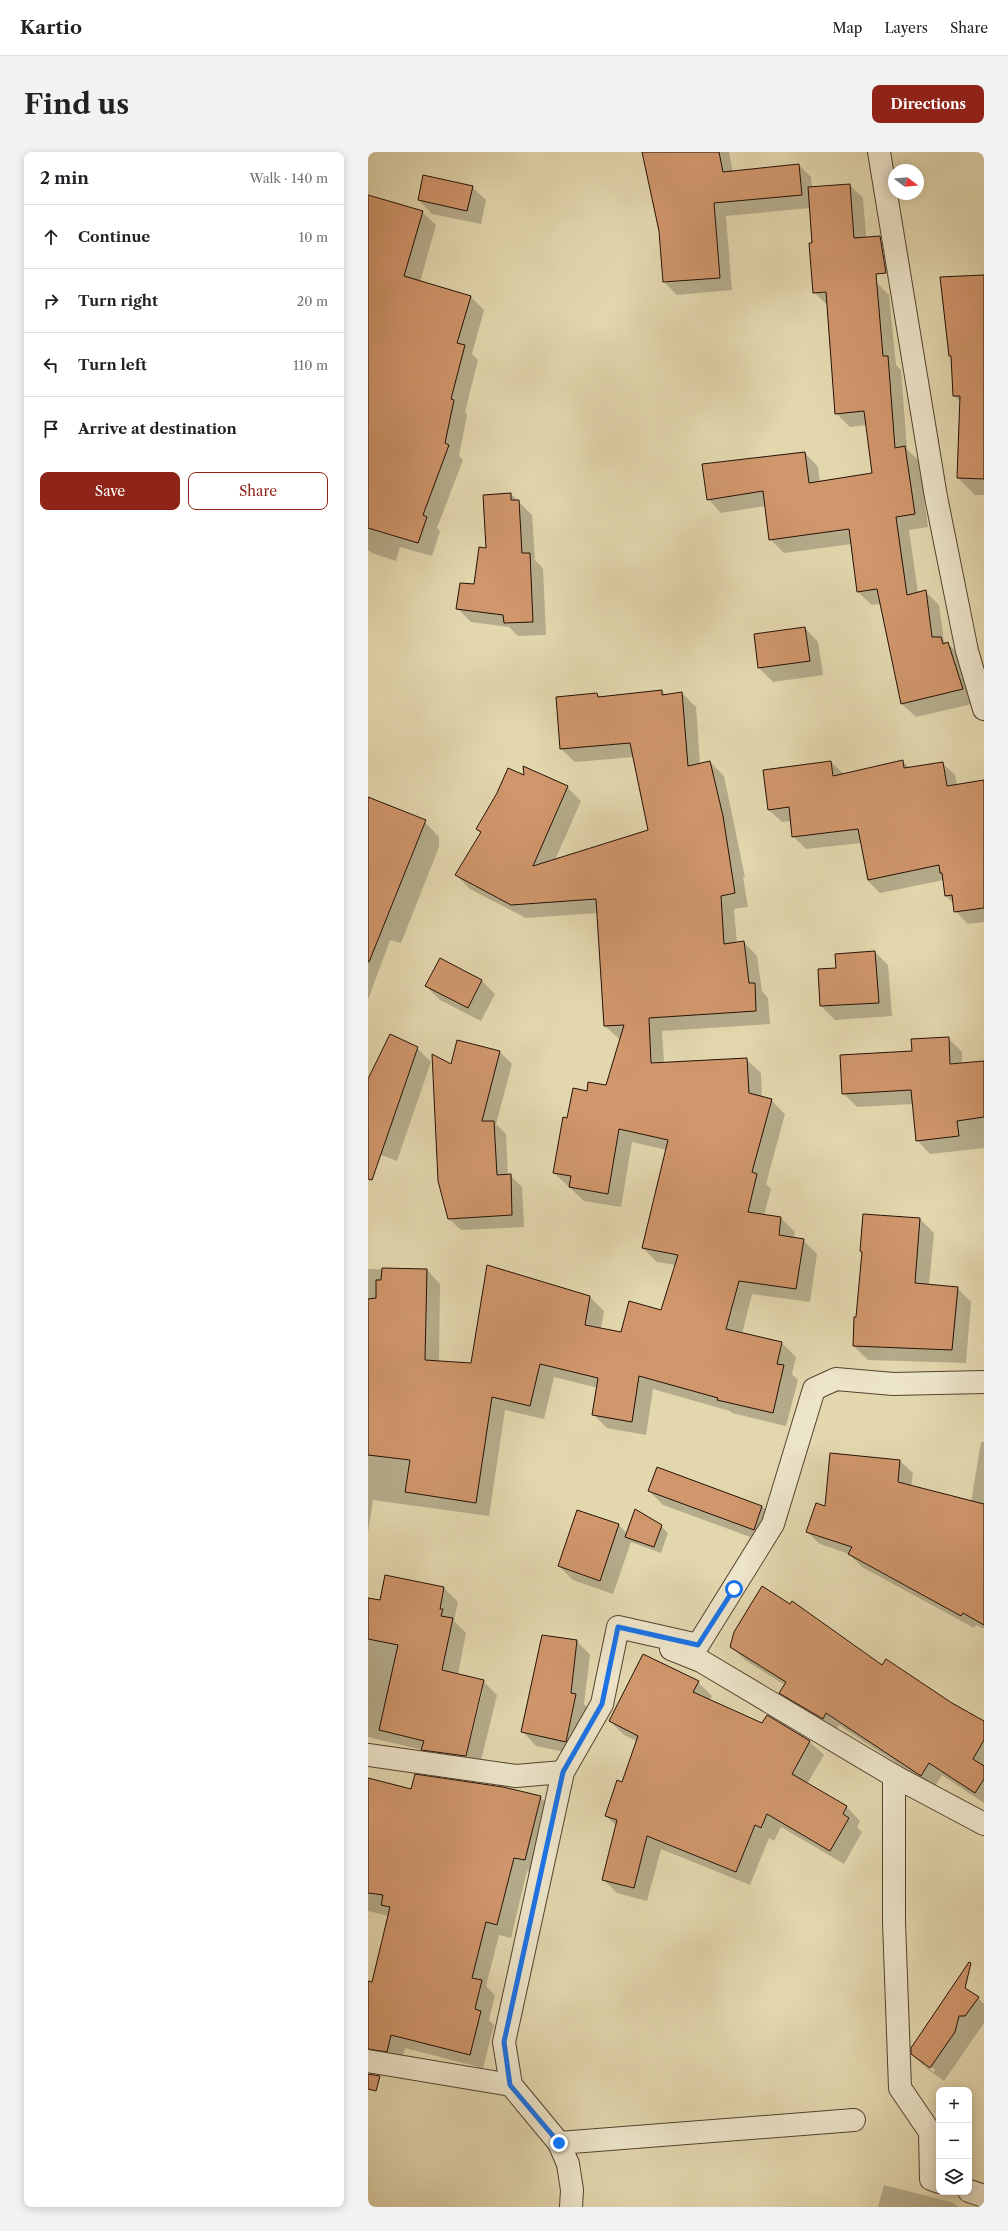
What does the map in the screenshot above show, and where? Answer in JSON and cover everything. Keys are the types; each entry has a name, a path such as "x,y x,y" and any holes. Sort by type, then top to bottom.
{"street":[{"path":"879,152 936,497 967,651 984,709"},
{"path":"618,1627 698,1645 773,1524 814,1390 836,1379 893,1384 984,1382"},
{"path":"571,2207 572,2190 568,2164 559,2143 510,2085 504,2042 563,1772 602,1704 618,1627"},
{"path":"618,1627 701,1661 894,1776 984,1824"},
{"path":"368,1755 516,1776 563,1772"},
{"path":"894,1776 894,1922 900,2088 930,2132 931,2179 936,2181"},
{"path":"368,2061 510,2085"},
{"path":"559,2143 854,2120"},
{"path":"972,2192 984,2196"}],"building":[{"path":"642,152 719,152 723,172 799,164 802,195 714,203 720,278 663,282 659,231"},
{"path":"423,175 473,186 467,211 418,200"},
{"path":"850,184 854,238 880,236 886,273 876,274 883,356 888,356 895,448 905,446 915,514 896,517 907,595 926,590 932,637 941,637 943,644 948,642 963,689 901,704 877,589 857,592 849,529 769,540 763,491 707,500 702,464 805,452 809,483 872,473 864,411 835,414 826,292 813,293 809,243 812,243 808,187"},
{"path":"368,195 423,211 404,276 471,296 457,343 465,345 451,399 454,400 445,443 449,445 423,515 427,517 418,543 368,528"},
{"path":"984,275 984,479 957,478 960,396 953,396 951,356 949,356 940,277"},
{"path":"511,493 511,500 519,500 522,553 530,553 533,622 504,623 503,615 456,609 460,583 474,584 479,547 486,548 483,495"},
{"path":"805,627 810,661 758,668 754,634"},
{"path":"662,690 662,695 682,692 688,766 710,761 723,816 735,893 721,896 724,944 744,941 749,983 755,983 756,1011 649,1018 651,1063 747,1058 749,1093 772,1099 752,1172 757,1174 748,1212 781,1217 779,1235 804,1239 796,1289 739,1281 726,1329 782,1342 777,1364 784,1365 773,1413 717,1400 718,1398 639,1376 632,1422 592,1415 598,1378 540,1364 530,1406 492,1397 476,1503 405,1492 410,1460 368,1455 368,1299 376,1298 376,1280 381,1280 382,1268 427,1269 425,1360 471,1363 487,1265 590,1296 585,1325 621,1332 629,1301 661,1310 678,1255 642,1248 668,1140 619,1129 608,1194 569,1187 571,1176 553,1173 563,1117 567,1118 573,1088 587,1091 588,1082 606,1085 624,1025 604,1026 596,899 511,905 455,875 481,832 476,829 497,793 508,768 524,775 523,766 568,786 533,866 648,830 630,743 560,749 556,697 597,693 598,697"},
{"path":"903,760 904,768 943,762 947,786 984,780 984,908 954,912 952,895 945,896 942,873 940,873 939,865 868,880 858,829 792,837 789,807 768,810 763,770 831,761 833,776"},
{"path":"368,797 426,820 369,962 368,962"},
{"path":"875,951 879,1003 820,1006 818,969 836,968 835,954"},
{"path":"440,958 482,980 468,1008 425,986"},
{"path":"390,1034 418,1047 372,1180 368,1179 368,1079"},
{"path":"949,1037 950,1064 984,1061 984,1117 957,1121 959,1136 916,1141 911,1090 842,1094 840,1055 912,1051 911,1039"},
{"path":"457,1040 500,1051 482,1121 494,1121 497,1175 511,1174 512,1215 448,1219 438,1181 432,1054 451,1064"},
{"path":"863,1214 920,1218 915,1283 958,1287 952,1350 853,1346 854,1317 856,1317 862,1252 860,1251"},
{"path":"830,1453 900,1460 898,1482 984,1504 984,1625 963,1613 961,1616 848,1554 852,1547 806,1532 816,1503 825,1506"},
{"path":"657,1467 762,1506 754,1530 648,1491"},
{"path":"635,1509 662,1525 654,1547 625,1537"},
{"path":"577,1510 619,1524 600,1581 558,1566"},
{"path":"385,1575 444,1587 440,1609 443,1609 441,1616 453,1618 442,1670 484,1680 466,1756 421,1750 424,1741 379,1730 398,1645 368,1639 368,1598 380,1600"},
{"path":"762,1586 790,1604 792,1601 882,1665 886,1659 952,1703 984,1721 984,1740 973,1759 984,1766 984,1779 975,1793 929,1763 921,1776 826,1713 823,1719 779,1693 786,1682 730,1647 734,1632"},
{"path":"542,1635 577,1640 571,1693 576,1694 566,1742 521,1732"},
{"path":"643,1654 699,1681 693,1692 762,1723 767,1715 810,1741 792,1774 847,1806 843,1814 849,1818 830,1851 767,1814 761,1828 755,1825 736,1872 647,1836 634,1888 602,1880 617,1820 605,1816 617,1780 622,1782 638,1736 609,1721"},
{"path":"415,1774 503,1787 541,1796 525,1860 514,1858 497,1925 486,1922 472,1978 482,1980 475,2009 481,2011 470,2055 391,2035 387,2052 368,2049 368,1981 372,1982 390,1907 381,1905 383,1895 368,1893 368,1778 411,1789"},
{"path":"969,1962 971,1963 965,1988 979,1997 965,2016 959,2016 955,2032 930,2068 911,2054 911,2048"},
{"path":"368,2074 380,2076 376,2091 368,2089"}],"route":[{"path":"559,2143 510,2085 504,2042 563,1772 602,1704 618,1627 698,1645 734,1589"}]}
